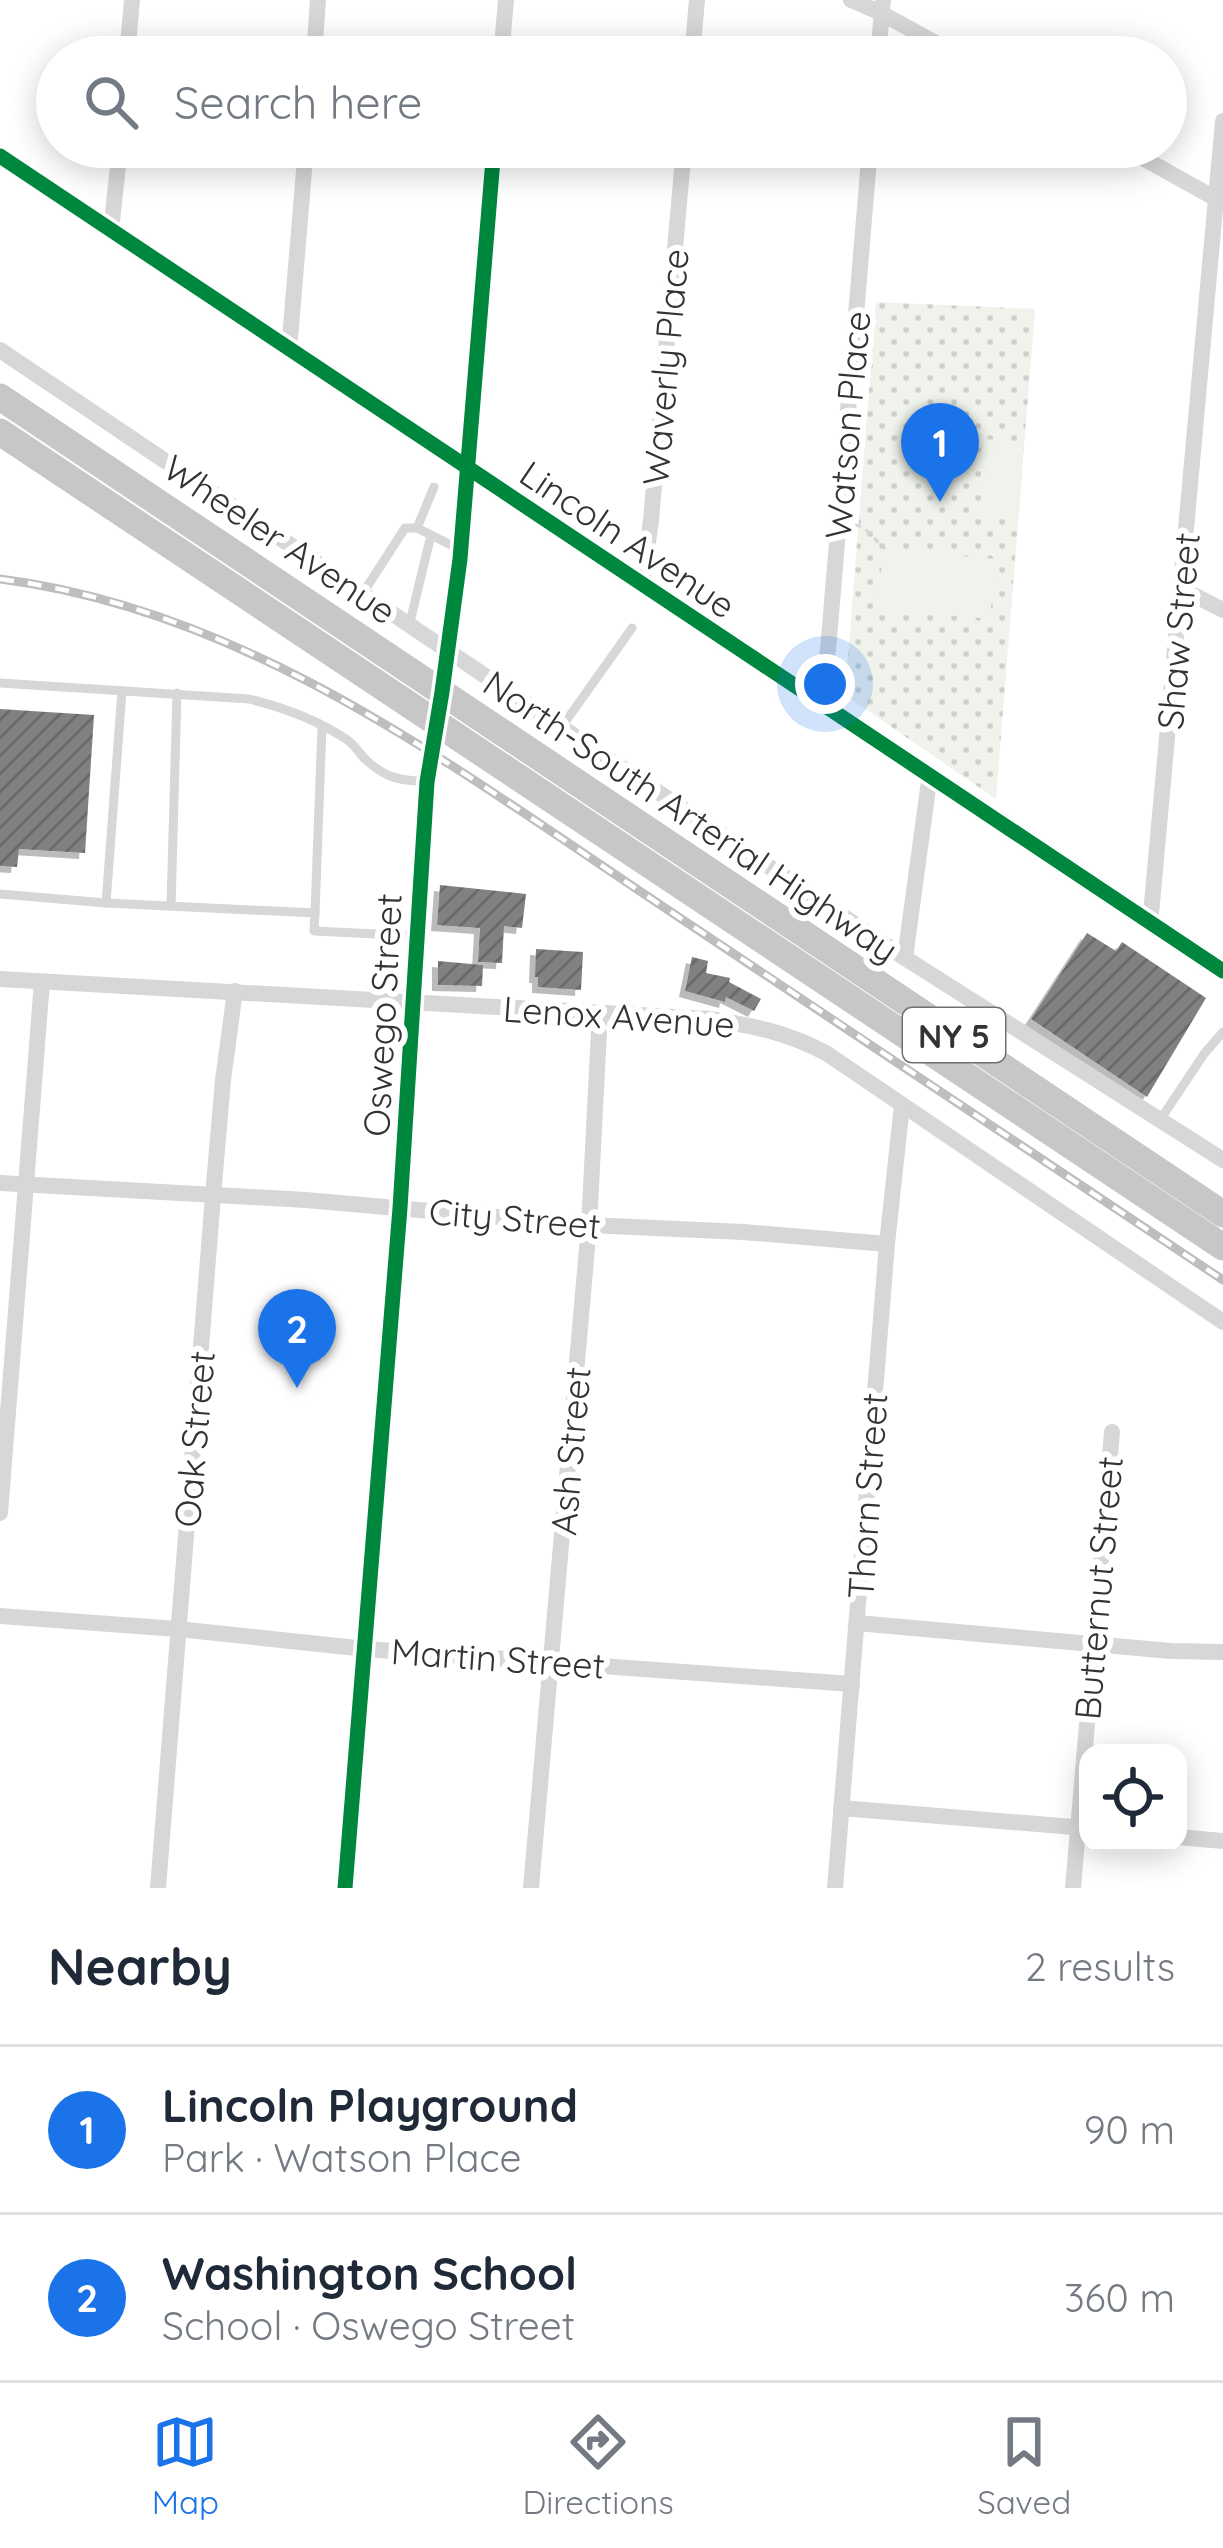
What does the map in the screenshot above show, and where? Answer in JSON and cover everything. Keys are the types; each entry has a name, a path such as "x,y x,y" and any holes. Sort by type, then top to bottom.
{"highway":[{"name":"North-South Arterial Highway","path":"0,398 1223,1214"},
{"name":"North-South Arterial Highway","path":"0,432 1223,1247"}],"street":[{"path":"129,36 132,0"},
{"path":"316,36 319,0"},
{"path":"503,36 506,0"},
{"path":"694,36 697,0"},
{"path":"851,0 882,7 928,36"},
{"name":"Shaw Street","path":"1150,925 1220,200 1223,121"},
{"name":"Lincoln Avenue","path":"0,157 1223,971"},
{"path":"111,231 118,168"},
{"path":"289,350 304,168"},
{"name":"Oswego Street","path":"345,1888 400,1208 427,782 461,550 492,168"},
{"name":"Waverly Place","path":"642,586 682,168"},
{"name":"Watson Place","path":"819,702 828,650 868,168"},
{"path":"1162,168 1220,200"},
{"name":"Wheeler Avenue","path":"0,350 905,958 1223,1160"},
{"path":"1183,589 1223,610"},
{"path":"905,958 929,775"},
{"name":"Lenox Avenue","path":"0,979 710,1018 773,1029 826,1053 1223,1322"},
{"path":"0,1513 42,982"},
{"name":"Oak Street","path":"158,1888 213,1196 235,991"},
{"name":"Ash Street","path":"531,1888 589,1225 600,1013"},
{"name":"Thorn Street","path":"835,1888 886,1244 902,1105"},
{"name":"City Street","path":"0,1183 306,1199 589,1225 886,1244"},
{"name":"Butternut Street","path":"1088,1744 1112,1432"},
{"name":"Martin Street","path":"0,1616 366,1649 852,1684"},
{"path":"857,1623 1223,1652"},
{"path":"842,1808 1079,1828"},
{"path":"1187,1838 1223,1841"},
{"name":"Butternut Street","path":"1072,1888 1079,1850"}],"lane":[{"path":"417,528 434,487"},
{"path":"362,594 405,528 417,528 461,550"},
{"path":"409,626 431,535"},
{"path":"561,728 632,628"},
{"path":"0,683 249,699 276,706 343,737 394,781 427,782"},
{"path":"106,903 122,691"},
{"path":"171,906 177,693"},
{"path":"322,727 314,931 416,936"},
{"path":"0,894 315,913"},
{"path":"1160,1120 1223,1032"}],"path":[{"path":"838,524 863,526 885,549"}],"shaded area":[{"path":"876,302 1035,309 996,799 845,695"},
{"path":"985,439 1024,442 1019,518 980,515"},
{"path":"883,549 995,559 990,619 878,609"}],"building":[{"path":"0,709 94,715 85,853 19,849 17,867 0,866"},
{"path":"440,885 526,894 522,928 504,926 502,963 478,962 480,928 437,925"},
{"path":"1087,933 1116,951 1122,942 1206,998 1147,1097 1031,1019"},
{"path":"536,949 583,952 581,990 538,987"},
{"path":"692,957 708,961 706,973 730,978 729,982 761,999 754,1011 726,997 725,1002 685,991"},
{"path":"438,961 483,965 482,986 438,985"}],"railway":[{"path":"0,579 92,597 181,624 349,704 508,802 1223,1280"}],"cycle path":[{"path":"0,156 1223,971"},
{"path":"345,1888 400,1208 427,782 460,559 492,168"}],"place":[{"name":"Lincoln Playground","path":"940,502"},
{"name":"Washington School","path":"297,1388"}]}
